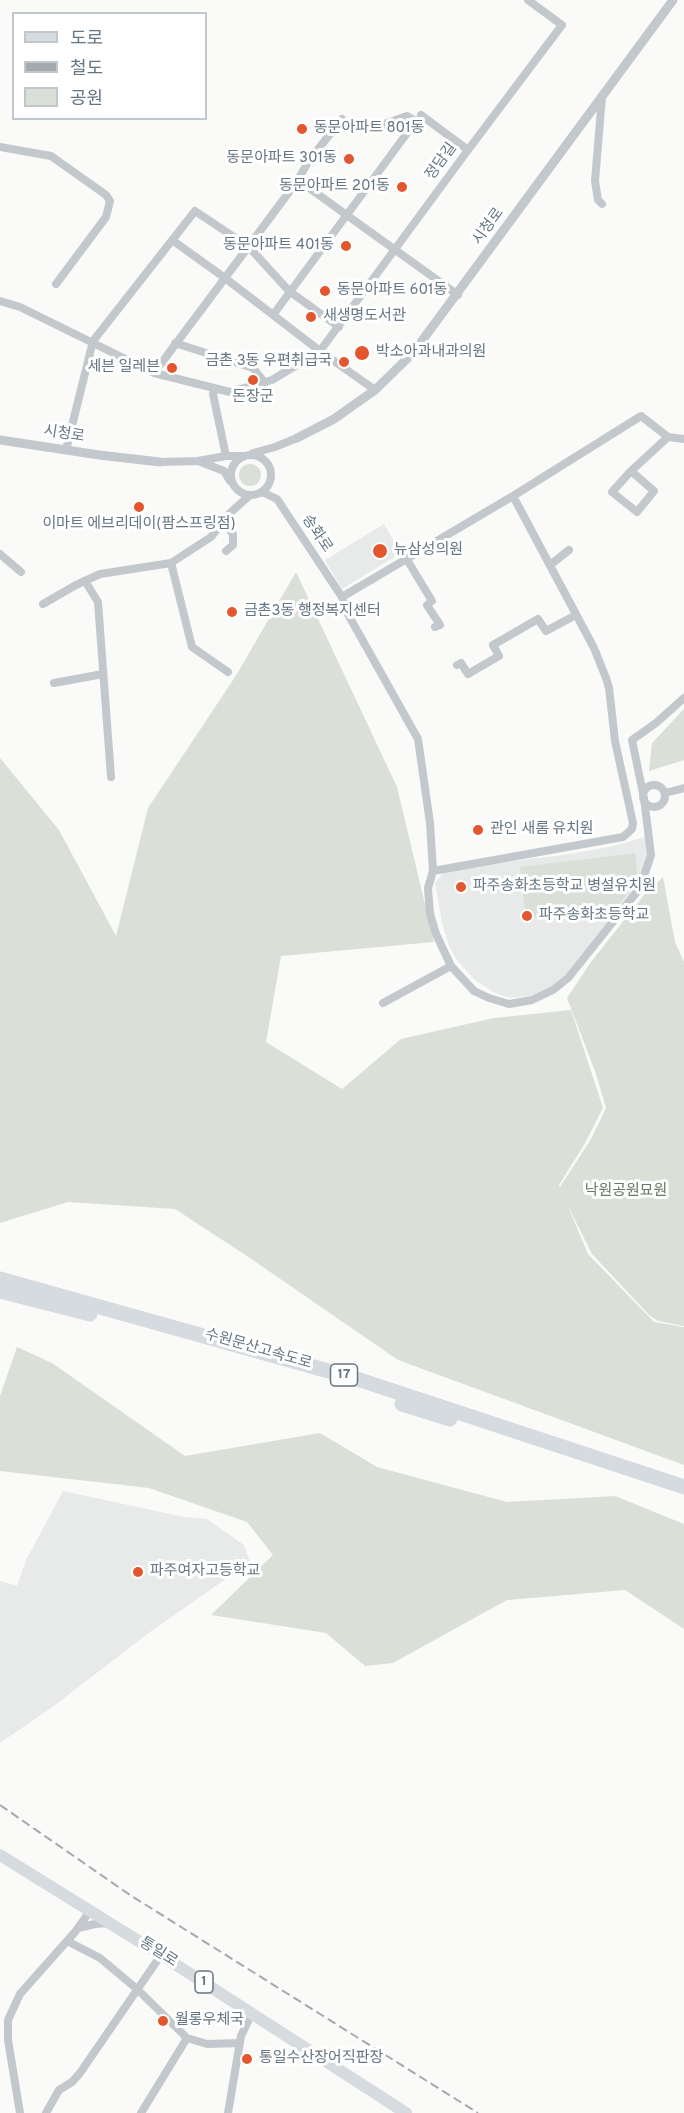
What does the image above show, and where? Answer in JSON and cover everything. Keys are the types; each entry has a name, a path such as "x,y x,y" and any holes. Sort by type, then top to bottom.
{"highway":[{"name":"수원문산고속도로","path":"0,1279 357,1378 684,1486"},
{"name":"수원문산고속도로","path":"0,1292 107,1318 283,1367 569,1457 684,1497"}],"main road":[{"name":"통일로","path":"2,1854 406,2113"}],"street":[{"name":"정담길","path":"0,301 20,307 93,341 154,373 216,389 230,392 266,383 295,368 320,351 339,327 562,25 528,0"},
{"name":"시청로","path":"297,438 334,419 375,390 413,353 458,295 673,0"},
{"path":"602,97 595,181 598,200 602,204"},
{"path":"421,115 468,150"},
{"path":"273,315 416,121 407,116 381,125"},
{"path":"154,373 342,119"},
{"path":"0,147 51,156 106,195 110,201 106,217 57,285"},
{"path":"298,180 458,295"},
{"path":"66,450 93,341 195,211 249,247 289,291 339,327"},
{"path":"172,240 375,390"},
{"path":"175,343 253,368 266,383"},
{"path":"216,389 213,394 226,456"},
{"path":"342,597 513,496 641,416 668,437 684,439"},
{"path":"631,471 654,491 637,512 612,492 631,471 668,437"},
{"path":"232,484 230,471 232,465 245,455 297,438"},
{"name":"시청로","path":"0,440 160,462"},
{"path":"268,463 275,447"},
{"path":"43,604 100,574 171,563 211,537 230,513 250,495 262,492 269,484 271,474 268,463 259,456 226,456 198,461 160,462"},
{"path":"198,461 224,471 237,490 250,495"},
{"name":"송화로","path":"269,484 342,597 345,609 418,739 430,823 433,871 428,888 430,914 436,934 451,966 474,991 508,1004 532,1000 553,990 568,978 640,888 651,855 644,798 632,740"},
{"path":"262,492 277,499"},
{"path":"433,871 623,837 632,829 633,816 615,741 609,688 594,648 513,496"},
{"path":"226,551 233,545 233,534 227,526 230,513"},
{"path":"550,565 569,550"},
{"path":"0,554 21,572"},
{"path":"406,558 432,602 428,605 440,625 435,627"},
{"path":"171,563 192,647 228,672"},
{"path":"85,581 98,602 111,777"},
{"path":"457,665 461,663 468,674 499,656 493,645 538,620 546,631 576,615"},
{"path":"54,683 103,674"},
{"path":"615,741 632,740 656,723 684,698"},
{"path":"652,786 660,787 665,793 663,803 657,807 650,807 644,798 645,790 652,786"},
{"path":"665,793 684,788"},
{"path":"383,1003 451,966"},
{"path":"20,2113 8,2040 8,2020 20,1994 90,1911"},
{"path":"78,1928 95,1923 111,1923"},
{"path":"67,1941 100,1958 137,1989 187,2038 207,2044 240,2043"},
{"path":"46,2113 59,2090 72,2082 80,2073 161,1955"},
{"path":"228,2113 241,2036 252,2013"},
{"path":"141,2113 187,2038"}],"shaded area":[{"path":"384,524 401,553 342,589 325,560"},
{"name":"파주송화초등학교","path":"645,837 648,854 639,884 565,975 550,988 534,995 510,998 495,993 475,980 457,960 449,946 442,923 435,883 444,872 564,855 614,846"},
{"path":"63,1491 184,1517 207,1519 244,1545 250,1562 150,1632 51,1708 0,1743 0,1581 17,1586 26,1560"}],"green space":[{"path":"250,464 258,467 261,475 258,483 250,486 242,483 239,475 242,467"},
{"name":"낙원공원묘원","path":"296,572 397,787 434,942 281,956 266,1042 342,1089 401,1039 494,1018 571,1010 603,1108 584,1145 559,1185 560,1187 591,1139 606,1108 596,1074 567,998 591,962 644,895 663,877 675,942 684,962 684,1326 658,1321 650,1316 592,1254 567,1204 588,1254 654,1322 684,1327 684,1465 398,1360 175,1209 68,1202 0,1223 0,758 59,830 116,936 148,808 237,674"},
{"path":"684,709 684,760 649,771 652,743"},
{"path":"635,853 638,879 617,907 541,920 525,912 520,867"},
{"path":"17,1347 52,1363 185,1456 320,1433 377,1467 507,1502 615,1496 684,1524 684,1629 625,1590 507,1600 393,1663 365,1666 326,1633 211,1615 273,1555 247,1522 149,1488 0,1471 0,1396"}],"railway":[{"path":"0,1805 130,1895 478,2113"}],"place":[{"name":"동문아파트 801동","path":"302,129"},
{"name":"동문아파트 301동","path":"349,159"},
{"name":"동문아파트 201동","path":"402,187"},
{"name":"동문아파트 401동","path":"346,246"},
{"name":"동문아파트 601동","path":"325,291"},
{"name":"새생명도서관","path":"311,317"},
{"name":"박소아과내과의원","path":"362,353"},
{"name":"금촌 3동 우편취급국","path":"344,362"},
{"name":"세븐 일레븐","path":"172,368"},
{"name":"돈장군","path":"253,380"},
{"name":"이마트 에브리데이(팜스프링점)","path":"139,507"},
{"name":"뉴삼성의원","path":"380,551"},
{"name":"금촌3동 행정복지센터","path":"232,612"},
{"name":"관인 새롬 유치원","path":"478,830"},
{"name":"파주송화초등학교 병설유치원","path":"461,887"},
{"name":"파주송화초등학교","path":"527,916"},
{"name":"파주여자고등학교","path":"138,1572"},
{"name":"월롱우체국","path":"163,2021"},
{"name":"통일수산장어직판장","path":"247,2059"}]}
